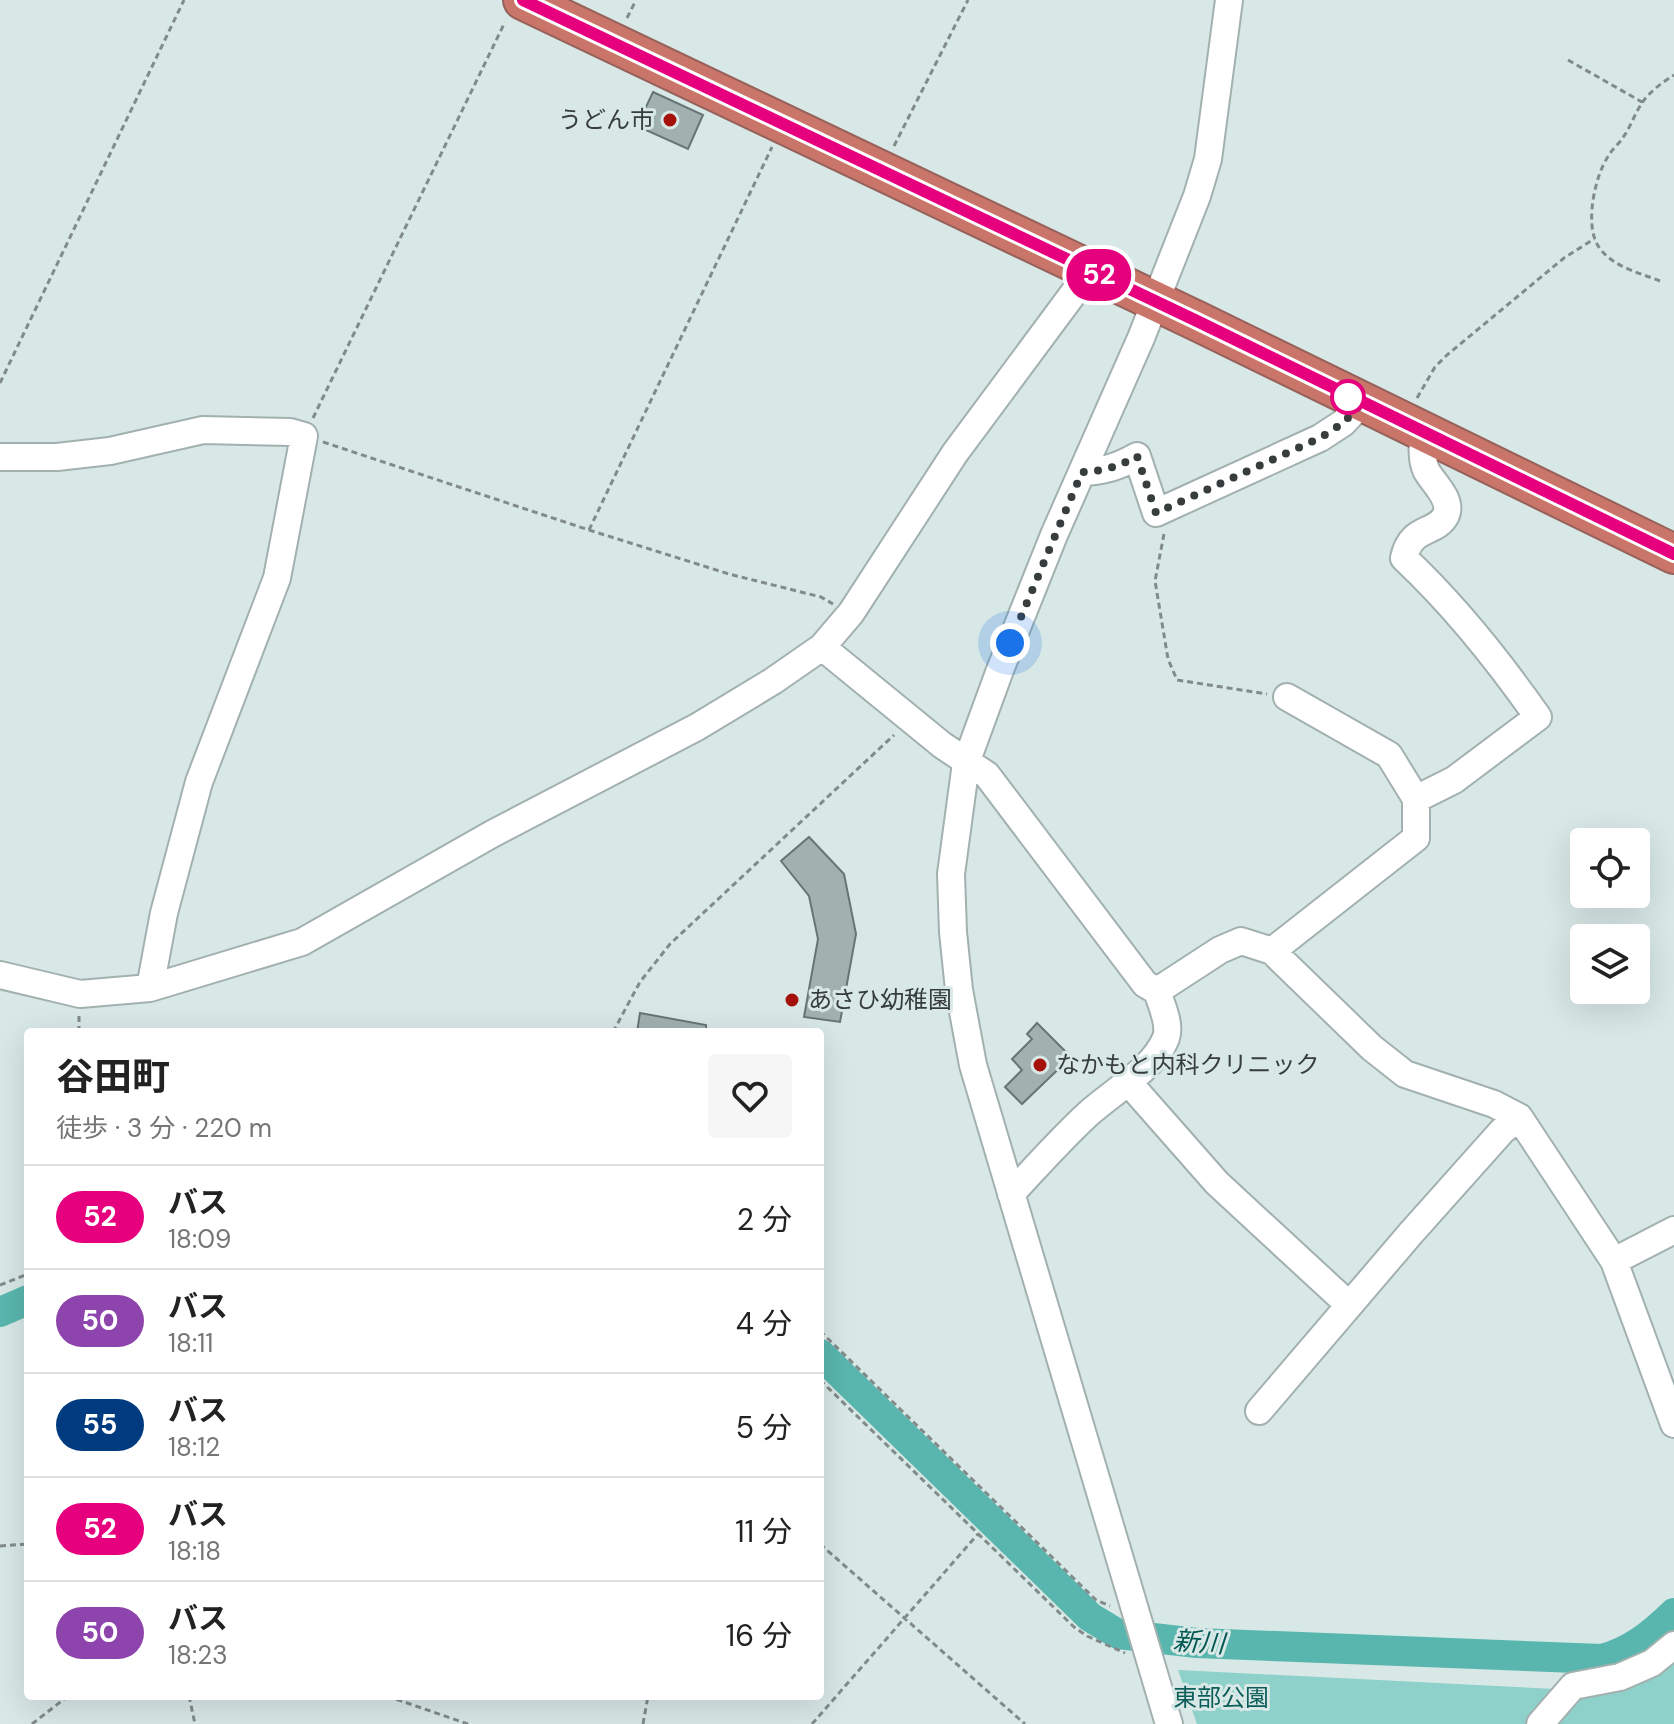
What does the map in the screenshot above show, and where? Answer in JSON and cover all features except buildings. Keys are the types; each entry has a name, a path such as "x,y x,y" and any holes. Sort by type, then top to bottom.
{"highway":[{"path":"516,7 881,170 1674,554"}],"street":[{"path":"1169,1724 973,1065 959,990 951,874 966,763 1000,670 1197,196 1208,159 1229,0"},
{"path":"0,975 80,994 150,988 302,942 492,834 697,727 773,681 822,647 851,613 955,453 1090,271"},
{"path":"1082,472 1104,471 1121,466 1137,456 1156,513 1320,438 1343,423 1362,403"},
{"path":"1414,427 1425,468 1447,503 1446,515 1436,525 1418,533 1407,545 1404,558 1434,586 1498,660 1538,717 1454,780 1416,799"},
{"path":"0,457 57,457 110,451 203,430 290,432 304,436 277,578 199,782 164,913 150,988"},
{"path":"822,647 966,763 987,775 1145,984 1157,991 1168,1034 1161,1048 1129,1083 1091,1111 1011,1194"},
{"path":"1272,951 1416,838 1416,799 1389,755 1287,697"},
{"path":"1157,991 1220,950 1241,941 1272,951 1372,1048 1405,1074 1494,1104 1519,1117 1614,1261 1674,1424"},
{"path":"1129,1083 1217,1183 1349,1305"},
{"path":"1259,1411 1502,1131 1519,1117"},
{"path":"1614,1261 1674,1230"},
{"path":"1540,1724 1573,1686 1620,1677 1652,1663 1674,1645"}],"path":[{"path":"0,383 184,0"},
{"path":"881,170 968,0"},
{"path":"516,7 304,436 729,574 821,597 851,613"},
{"path":"1568,60 1642,102"},
{"path":"1660,281 1604,254 1595,238 1596,183 1609,154 1623,139 1642,102 1674,75"},
{"path":"589,530 783,125"},
{"path":"1414,427 1435,367 1564,258 1595,238"},
{"path":"1156,513 1164,535 1155,581 1168,659 1177,680 1287,697"},
{"path":"615,1028 640,982 670,944 911,718"},
{"path":"0,1285 24,1276"},
{"path":"824,1335 1096,1600 1136,1612"},
{"path":"824,1384 1074,1627 1101,1642 1150,1659"},
{"path":"812,1724 979,1533"},
{"path":"0,1546 24,1544"},
{"path":"824,1548 1025,1724"},
{"path":"32,1724 63,1700"},
{"path":"190,1700 195,1724"},
{"path":"399,1700 468,1724"},
{"path":"643,1724 647,1700"}],"green space":[{"name":"東部公園","path":"1674,1648 1674,1724 1197,1724 1178,1670 1556,1689"}],"waterway":[{"name":"新川","path":"0,1312 24,1302"},
{"name":"新川","path":"824,1358 1090,1617 1118,1634 1197,1643 1602,1659 1641,1641 1674,1613"}],"bus line":[{"name":"52","path":"523,0 1197,321 1674,554"}],"place":[{"name":"うどん市","path":"670,120"},
{"name":"あさひ幼稚園","path":"792,1000"},
{"name":"なかもと内科クリニック","path":"1040,1065"}],"route":[{"path":"1010,643 1082,472 1104,471 1121,466 1137,456 1156,513 1320,438 1343,423 1362,403 1348,397"}]}
